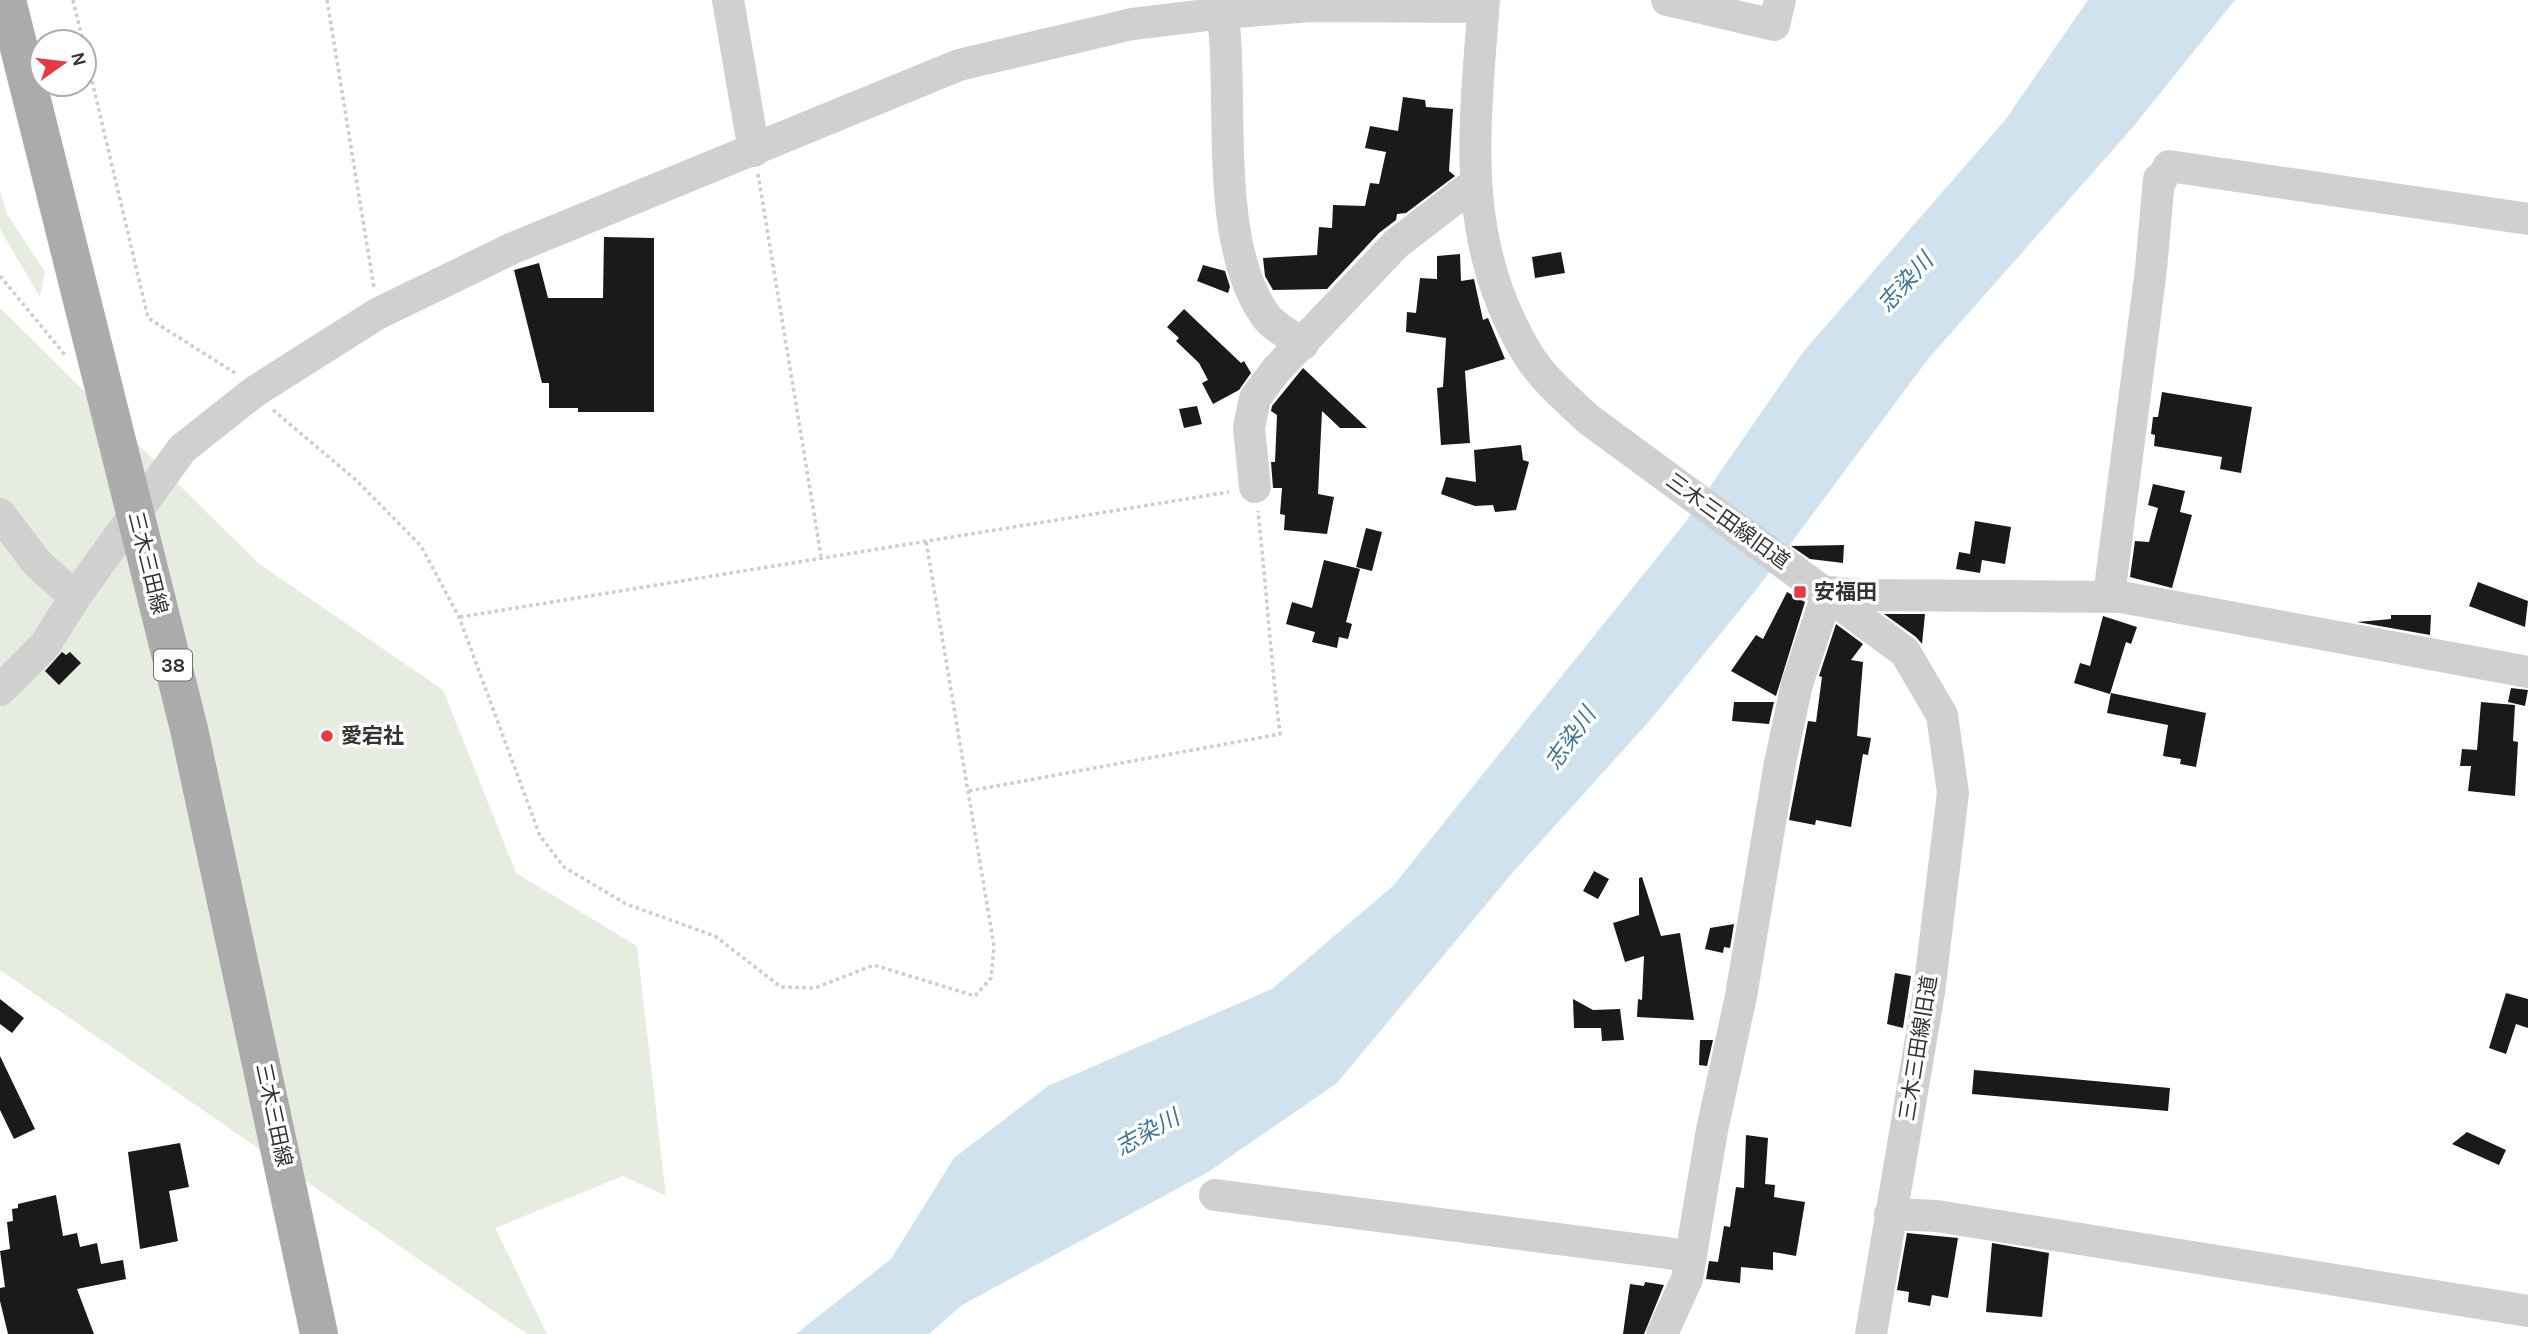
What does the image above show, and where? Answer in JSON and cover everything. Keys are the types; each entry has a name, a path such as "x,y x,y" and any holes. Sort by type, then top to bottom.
{"main road":[{"name":"三木三田線","path":"7,0 190,729 319,1334"}],"street":[{"path":"728,0 754,152"},
{"path":"1667,0 1774,25 1780,0"},
{"path":"0,690 45,645 75,597 183,449 254,392 377,314 513,248 754,152 959,65 1132,24 1222,6 1483,3"},
{"name":"三木三田線旧道","path":"1483,3 1473,151 1474,184 1490,268 1527,353 1557,389 1588,419 1828,592 1905,652 1942,715 1954,793 1928,992 1871,1334"},
{"path":"1222,6 1233,208 1244,275 1266,317 1303,344"},
{"path":"2109,596 2151,269 2158,179 2161,180 2169,166 2528,219"},
{"path":"1255,487 1249,428 1255,398 1276,370 1396,244 1440,207 1474,184"},
{"path":"0,514 37,563 75,597"},
{"path":"1662,1334 1687,1279 1741,996 1780,763 1797,684 1828,592 1861,596 2109,596 2528,672"},
{"path":"1215,1195 1690,1256"},
{"path":"1890,1214 1937,1216 2528,1311"}],"path":[{"path":"73,0 80,28"},
{"path":"327,0 346,99 377,314"},
{"path":"96,98 148,318 237,374 299,434 356,480 421,545 459,617 540,836 564,867 626,904 715,936 781,987 815,988 874,965 975,996 991,978 994,946 926,541"},
{"path":"754,152 782,335 821,556"},
{"path":"0,276 65,355 93,351"},
{"path":"459,617 1255,487 1269,610 1268,638 1280,734 969,791"}],"shaded area":[{"path":"0,190 7,214 45,272 40,297 0,229"},
{"path":"0,308 258,563 443,690 516,873 637,946 666,1196 623,1176 495,1228 547,1334 527,1334 0,970"}],"water":[{"name":"志染川","path":"2088,0 2235,0 2133,127 1928,359 1756,590 1652,718 1514,871 1337,1083 1208,1172 962,1305 929,1334 796,1334 891,1259 954,1158 1048,1086 1272,989 1393,886 1684,524 1804,351 2006,119"}],"building":[{"path":"1403,97 1425,100 1426,107 1453,109 1449,171 1455,176 1406,213 1397,214 1396,220 1379,233 1327,289 1273,290 1265,276 1263,258 1317,255 1319,227 1332,228 1333,205 1365,206 1370,183 1379,184 1386,152 1365,148 1370,126 1398,131"},
{"path":"604,237 654,238 654,412 578,412 578,408 549,408 549,383 542,383 514,270 539,263 548,298 603,298"},
{"path":"1561,252 1565,273 1535,278 1532,257"},
{"path":"1460,254 1461,281 1474,279 1483,320 1488,318 1505,359 1465,371 1470,443 1441,445 1437,388 1443,387 1446,338 1406,332 1407,312 1416,313 1420,278 1437,279 1437,256"},
{"path":"1203,265 1225,271 1230,287 1228,293 1197,281"},
{"path":"1184,309 1241,363 1244,361 1251,373 1239,390 1213,404 1202,383 1208,380 1199,363 1176,341 1179,338 1167,327"},
{"path":"1303,368 1367,428 1340,428 1322,411 1318,494 1334,497 1327,534 1284,530 1285,515 1280,514 1282,488 1273,488 1271,462 1275,462 1277,415 1271,411 1272,406"},
{"path":"2162,392 2252,407 2241,473 2220,469 2222,457 2154,446 2155,435 2151,434 2153,417 2158,417"},
{"path":"1197,406 1202,424 1184,428 1179,409"},
{"path":"1521,445 1523,460 1529,462 1516,510 1495,512 1493,505 1475,506 1441,494 1446,477 1476,482 1474,450"},
{"path":"2153,484 2185,491 2180,512 2192,515 2172,588 2130,577 2135,541 2149,542 2158,508 2148,505"},
{"path":"1975,521 2011,527 2005,564 1982,560 1980,573 1956,569 1959,552 1970,554"},
{"path":"1366,528 1382,532 1372,571 1356,567"},
{"path":"1844,545 1843,563 1810,559 1791,546"},
{"path":"1324,560 1360,569 1346,622 1352,624 1348,639 1339,637 1337,648 1312,642 1315,632 1286,624 1292,602 1312,608"},
{"path":"2478,582 2528,601 2525,627 2469,606"},
{"path":"1787,592 1805,602 1776,696 1731,671 1756,635 1763,639"},
{"path":"1884,614 1925,614 1922,644 1916,637"},
{"path":"2391,615 2431,615 2430,635 2357,622 2391,619"},
{"path":"2103,616 2137,627 2131,644 2126,642 2110,694 2074,683 2080,663 2090,666"},
{"path":"1836,624 1863,644 1851,660 1863,662 1857,736 1871,738 1868,755 1863,754 1851,827 1816,820 1815,825 1789,820 1808,721 1816,722 1822,677 1819,676"},
{"path":"62,652 66,655 70,652 81,663 59,685 45,671"},
{"path":"2511,688 2528,690 2525,706 2508,702"},
{"path":"2111,693 2206,713 2196,767 2180,764 2181,759 2163,756 2168,725 2107,713"},
{"path":"1734,702 1774,702 1769,724 1732,721"},
{"path":"2481,702 2515,705 2513,741 2518,742 2515,796 2468,791 2471,766 2460,766 2462,749 2477,750"},
{"path":"1594,871 1609,879 1598,899 1583,891"},
{"path":"1642,877 1661,936 1680,933 1694,1020 1637,1017 1638,999 1642,1000 1644,956 1625,962 1613,923 1639,915 1639,878"},
{"path":"1734,924 1730,948 1724,947 1723,953 1705,949 1710,928"},
{"path":"1895,973 1911,976 1903,1028 1887,1024"},
{"path":"2506,993 2528,999 2528,1028 2516,1024 2506,1054 2489,1048"},
{"path":"0,999 24,1018 12,1033 0,1024"},
{"path":"1573,999 1593,1010 1620,1009 1624,1040 1602,1041 1601,1028 1574,1028"},
{"path":"1700,1040 1713,1040 1707,1066 1699,1065"},
{"path":"0,1056 35,1129 14,1139 0,1110"},
{"path":"1974,1070 2170,1088 2168,1111 1972,1094"},
{"path":"2467,1132 2506,1150 2499,1165 2452,1144"},
{"path":"1746,1135 1768,1138 1765,1184 1775,1185 1774,1197 1805,1202 1796,1256 1773,1252 1773,1270 1741,1267 1740,1283 1706,1279 1709,1261 1718,1262 1724,1226 1730,1227 1736,1187 1744,1188"},
{"path":"180,1143 189,1187 169,1191 178,1241 140,1249 128,1152"},
{"path":"56,1195 63,1236 77,1233 80,1247 97,1243 101,1264 123,1260 126,1279 77,1289 94,1334 8,1334 0,1301 0,1288 5,1287 0,1251 10,1249 7,1222 13,1221 12,1209 18,1208 18,1204"},
{"path":"1907,1233 1958,1238 1948,1298 1932,1295 1930,1306 1908,1302 1909,1292 1897,1290"},
{"path":"1992,1243 2049,1253 2042,1317 1986,1312"},
{"path":"1645,1282 1664,1285 1644,1334 1623,1334 1630,1284 1644,1286"}],"place":[{"name":"安福田","path":"1800,592"},
{"name":"愛宕社","path":"327,736"}]}
